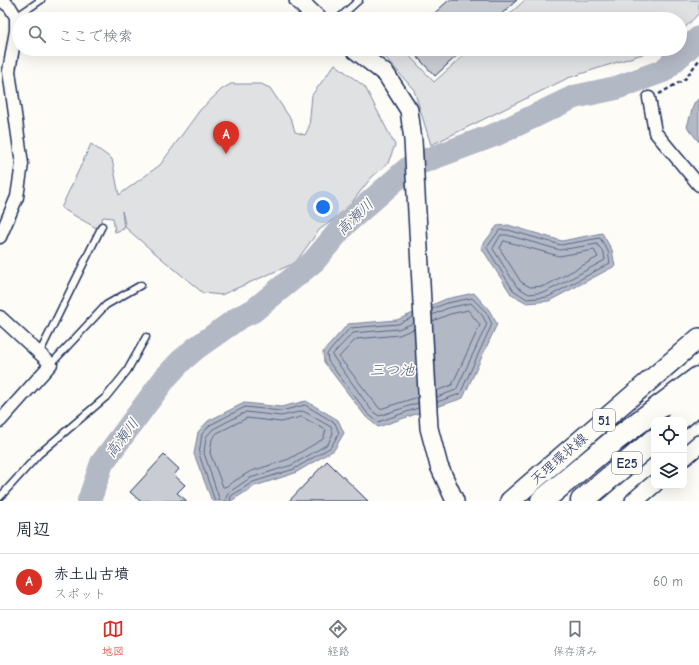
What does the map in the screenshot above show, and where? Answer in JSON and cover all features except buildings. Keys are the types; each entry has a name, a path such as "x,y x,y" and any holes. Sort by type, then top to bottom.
{"highway":[{"name":"E25","path":"542,501 615,440 698,377"},
{"name":"E25","path":"553,501 698,377"},
{"path":"682,417 699,402"},
{"name":"E25","path":"589,496 651,443"}],"main road":[{"name":"天理環状線","path":"510,501 699,338"}],"street":[{"path":"1,0 10,7 13,12"},
{"path":"298,0 311,12"},
{"path":"0,237 17,197 22,164 9,71 12,53"},
{"path":"363,56 386,74 409,110 414,140 429,428 439,466 455,501"},
{"path":"649,98 655,132 699,185"},
{"path":"0,318 40,352 51,364 0,421"},
{"path":"687,454 699,444"},
{"path":"634,501 651,487"}],"lane":[{"path":"23,12 41,0"},
{"path":"346,12 359,0"},
{"path":"40,352 102,226"},
{"path":"51,364 106,305 141,285"},
{"path":"0,497 39,454 106,397 127,371 146,337"}],"path":[{"path":"649,98 669,89 685,79 699,60"}],"shaded area":[{"path":"525,0 699,0 699,13 687,26 687,12 512,12"},
{"path":"384,56 410,56 434,82 463,56 636,56 568,78 431,145 414,90"},
{"path":"335,64 365,87 395,145 388,163 371,178 344,212 319,230 295,263 221,295 203,293 126,228 122,211 124,229 115,232 113,218 103,217 98,229 61,208 91,144 112,159 119,195 160,165 200,110 222,89 231,84 261,84 270,88 292,121 295,132 305,135 309,127 312,95"}],"water":[{"path":"699,99 699,142 687,127 694,103"},
{"path":"508,225 562,241 602,233 612,250 615,266 549,301 527,303 511,294 481,247 497,226"},
{"name":"三つ池","path":"474,293 489,310 497,324 463,398 378,427 366,417 324,362 323,352 348,324 397,320 446,299"},
{"path":"306,401 338,420 344,433 334,450 295,473 255,486 231,501 212,501 194,454 198,432 208,421 244,403 281,407"}],"waterway":[{"name":"高瀬川","path":"687,49 699,38"},
{"name":"高瀬川","path":"89,501 102,463 166,377 181,361 196,348 240,317 253,311 314,261 345,224 411,166 497,134 574,97 616,88 663,71 679,56"}],"tunnel":[{"path":"661,371 699,421"}],"place":[{"name":"赤土山古墳","path":"226,154"}]}
